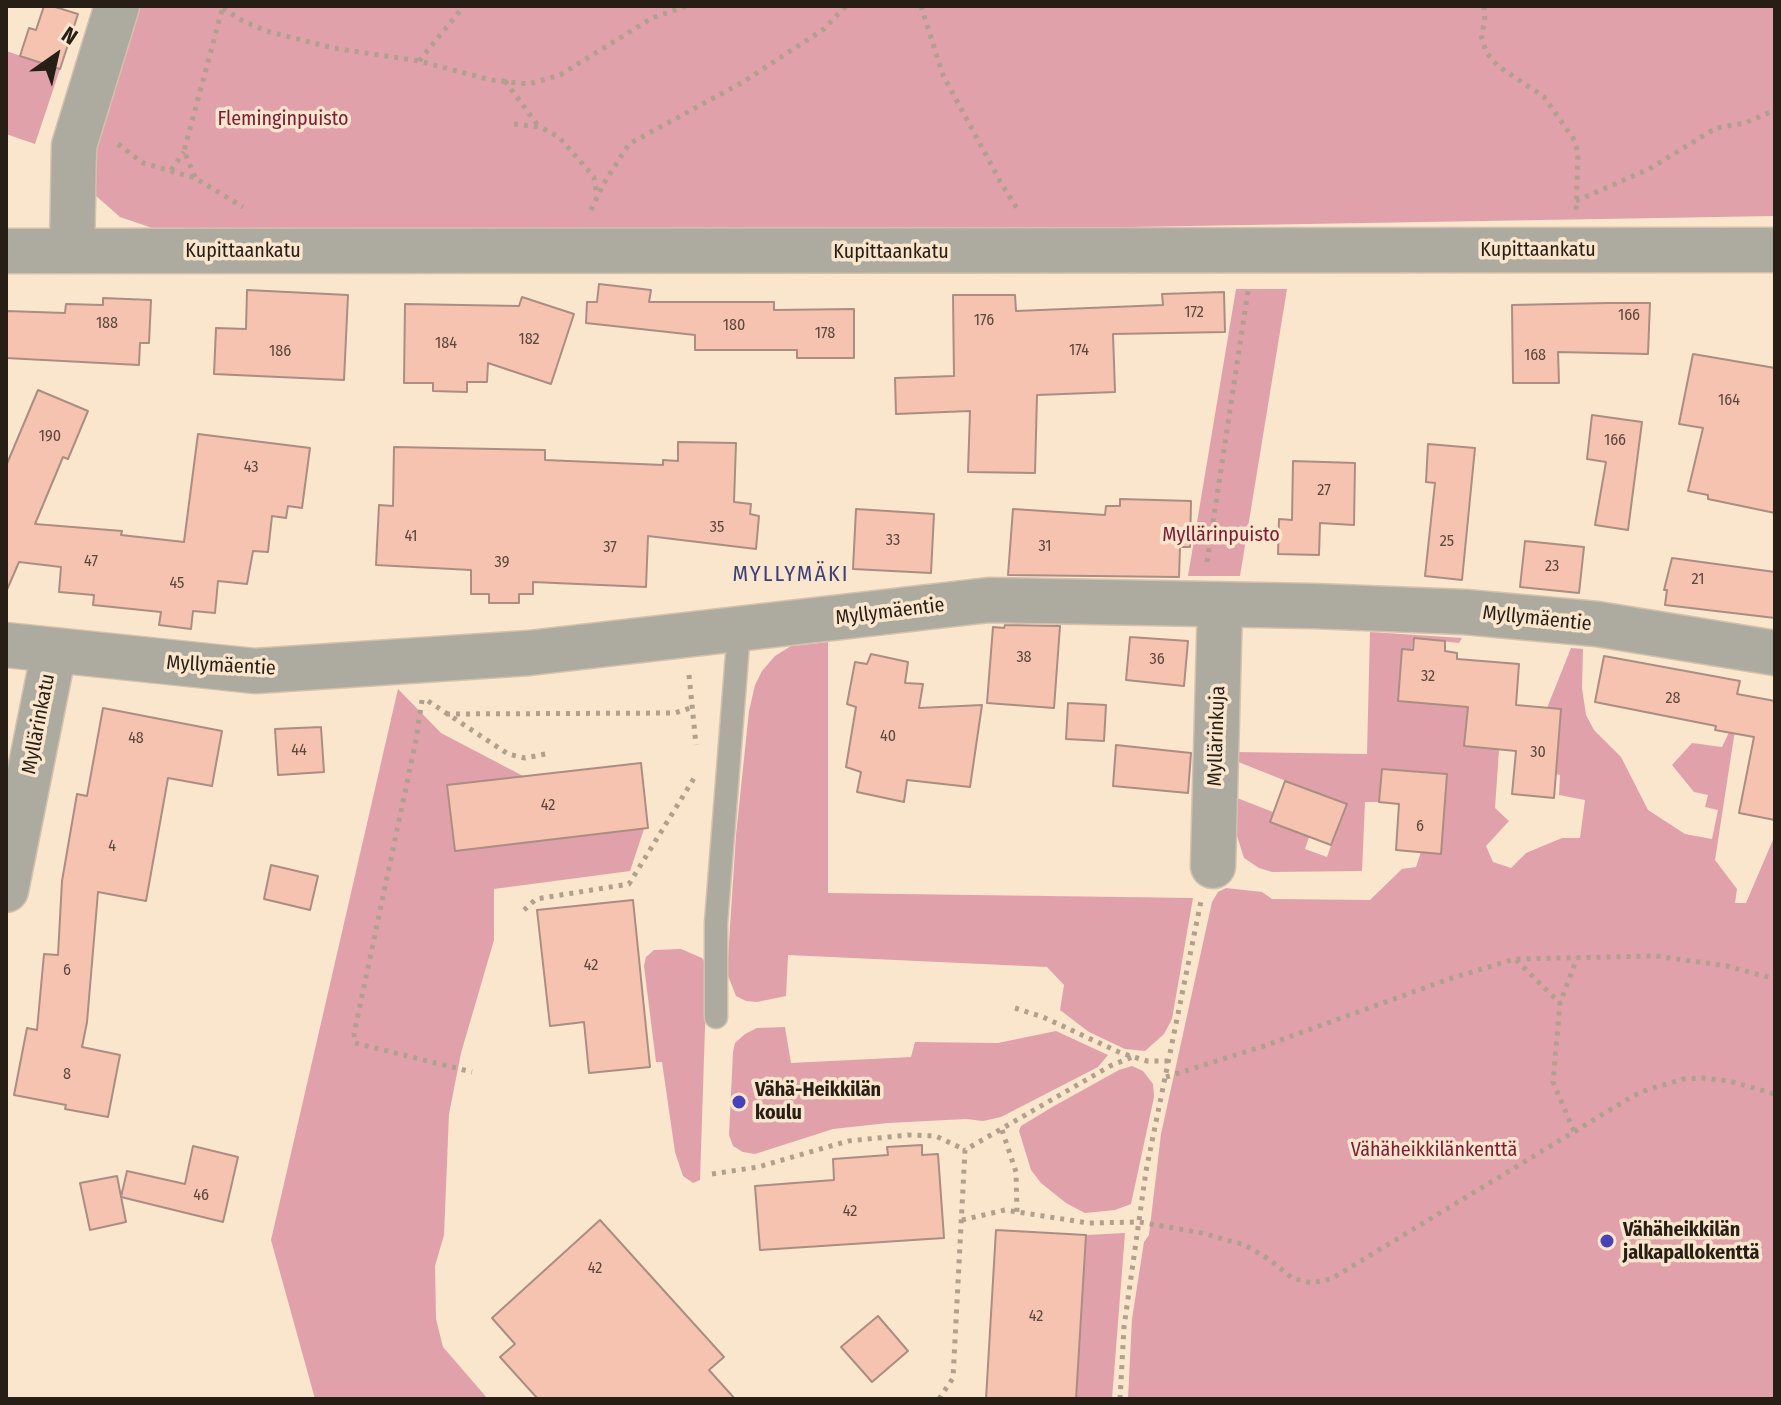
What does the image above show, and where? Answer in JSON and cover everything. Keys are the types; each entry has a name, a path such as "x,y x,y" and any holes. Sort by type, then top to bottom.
{"street":[{"path":"72,251 74,146 117,6"},
{"name":"Kupittaankatu","path":"6,251 1775,250"},
{"name":"Myllymäentie","path":"6,645 255,671 529,653 989,600 1328,606 1518,615 1597,624 1775,653"},
{"name":"Myllärinkuja","path":"1212,605 1213,866"},
{"name":"Myllärinkatu","path":"6,890 54,651"}],"lane":[{"path":"716,1017 716,923 739,630"}],"path":[{"path":"419,61 464,6"},
{"path":"171,170 184,151 223,7 239,19 266,31 333,48 419,61 529,84 560,75 652,18 687,6"},
{"path":"582,252 586,220 629,144 765,68 824,29 846,6"},
{"path":"921,6 943,75 1001,183 1027,223"},
{"path":"1484,6 1485,22 1481,35 1486,52 1498,66 1544,97 1573,138 1578,152 1575,224"},
{"path":"505,81 540,127"},
{"path":"88,100 120,146 143,163 195,178 254,212"},
{"path":"1576,201 1649,169 1716,128 1745,123 1775,110"},
{"path":"514,124 540,127 559,137 594,177 597,197"},
{"path":"184,151 195,178"},
{"path":"1212,605 1254,251"},
{"path":"688,664 697,756"},
{"path":"472,1072 355,1043 354,1034 416,740 420,696 508,754 525,758 550,753"},
{"path":"446,714 675,713 693,707"},
{"path":"524,910 536,899 629,884 695,777 696,766"},
{"path":"1120,1399 1124,1327 1146,1171 1203,892 1213,866"},
{"path":"1166,1077 1515,959 1656,956 1727,966 1775,979"},
{"path":"1574,1131 1553,1082 1560,1003 1577,958"},
{"path":"1515,959 1560,1003"},
{"path":"1015,1008 1132,1057 1169,1061"},
{"path":"965,1150 1099,1072 1132,1057"},
{"path":"962,1220 1005,1210 1088,1223 1139,1222 1225,1237 1270,1260 1292,1278 1311,1283 1331,1279 1633,1096 1684,1079 1729,1081 1775,1094"},
{"path":"1002,1130 1016,1172 1017,1212"},
{"path":"712,1174 758,1167 848,1141 893,1136 936,1136 965,1150"},
{"path":"939,1399 953,1378 965,1150"}],"green space":[{"name":"Fleminginpuisto","path":"136,6 1775,6 1775,216 780,233 170,234 120,217 95,195 93,140"},
{"path":"6,51 60,69 35,144 6,134"},
{"name":"Myllärinpuisto","path":"1236,289 1287,289 1240,576 1188,576"},
{"name":"Vähäheikkilänkenttä","path":"1370,632 1462,638 1459,643 1414,638 1399,701 1468,707 1465,742 1499,750 1495,808 1509,821 1486,846 1493,862 1511,868 1526,853 1562,838 1580,838 1585,800 1559,795 1560,775 1556,774 1559,738 1545,737 1547,708 1571,648 1583,649 1582,688 1586,715 1594,730 1621,757 1648,810 1685,834 1712,839 1718,810 1705,807 1708,795 1694,792 1672,765 1692,743 1722,747 1731,728 1735,730 1715,860 1737,889 1735,903 1746,903 1775,835 1775,1399 1128,1399 1132,1319 1144,1242 1149,1235 1161,1134 1212,902 1218,892 1226,888 1262,892 1272,899 1370,900 1402,869 1416,867 1447,774 1382,769 1379,802 1365,802 1362,871 1272,872 1244,858 1237,836 1237,798 1273,812 1270,822 1309,837 1305,849 1327,857 1338,826 1326,797 1236,761 1236,752 1367,754"},
{"path":"828,642 828,893 1193,898 1172,1019 1164,1034 1145,1051 1125,1049 1089,1032 1060,1010 1064,985 1047,967 788,955 786,996 757,1002 736,996 727,973 736,835 749,711 755,685 775,656 791,646"},
{"path":"398,689 441,733 523,776 447,785 455,850 644,829 630,871 494,889 494,940 461,1053 449,1114 444,1235 435,1266 436,1319 443,1347 488,1399 315,1399 271,1240"},
{"path":"681,949 702,958 707,966 700,1180 693,1183 683,1176 675,1152 662,1062 656,1062 644,966 646,957 654,950"},
{"path":"785,1027 791,1063 911,1057 915,1042 998,1043 1056,1031 1108,1055 1098,1067 1001,1117 983,1121 888,1123 833,1129 755,1154 743,1152 733,1146 729,1135 735,1043 757,1028"},
{"path":"1132,1066 1143,1071 1153,1084 1154,1097 1131,1204 1115,1210 1085,1213 1066,1203 1041,1183 1031,1170 1019,1131 1021,1126 1054,1106"},
{"path":"1125,1233 1112,1399 1076,1399 1086,1235"}],"building":[{"path":"44,6 78,14 60,69 20,56 29,28 36,30"},
{"path":"599,284 651,290 649,302 774,302 774,310 854,309 854,358 797,358 797,350 695,350 695,335 586,323 587,302 597,302"},
{"path":"247,290 348,295 344,380 214,374 216,328 246,329"},
{"path":"1224,292 1225,332 1113,334 1115,392 1037,395 1035,473 968,472 970,411 896,414 895,378 954,376 953,295 1015,295 1016,311 1163,305 1162,294"},
{"path":"522,297 574,314 551,384 488,363 487,382 467,382 467,392 433,391 433,383 404,383 405,304 519,306"},
{"path":"103,298 151,300 149,343 140,343 139,365 6,358 6,311 65,313 66,304 103,305"},
{"path":"1650,303 1648,354 1558,352 1559,383 1513,383 1512,305"},
{"path":"1693,354 1775,368 1775,513 1708,499 1708,495 1688,491 1703,428 1679,424"},
{"path":"38,390 88,411 68,459 63,457 35,524 122,531 121,535 184,542 198,434 310,448 302,508 288,506 286,518 272,516 268,552 253,551 247,584 218,581 215,613 193,611 191,629 159,625 161,612 93,605 94,595 59,592 61,567 19,562 6,592 6,466"},
{"path":"1592,415 1642,422 1628,530 1595,525 1606,462 1587,459"},
{"path":"678,442 736,443 734,502 751,504 750,514 759,516 756,549 648,536 646,587 533,582 533,594 519,594 519,603 489,603 489,594 471,594 471,570 376,565 379,505 393,506 394,447 545,450 545,460 663,465 663,460 678,461"},
{"path":"1428,444 1475,448 1462,580 1425,576 1435,483 1426,482"},
{"path":"1293,461 1355,463 1354,525 1320,523 1319,555 1278,554 1279,519 1292,520"},
{"path":"1120,499 1191,501 1190,547 1180,547 1179,577 1008,575 1013,509 1105,515 1106,506 1120,506"},
{"path":"856,509 934,514 931,573 853,569"},
{"path":"1525,541 1584,547 1579,593 1520,587"},
{"path":"1672,558 1775,572 1775,618 1665,605 1667,590 1664,590"},
{"path":"1005,625 1060,626 1054,708 987,703 993,627 1004,628"},
{"path":"1130,637 1188,641 1184,686 1126,680"},
{"path":"1414,638 1445,641 1445,651 1457,653 1457,659 1519,664 1516,705 1561,709 1554,798 1512,794 1516,751 1464,746 1468,707 1398,701 1402,649 1413,650"},
{"path":"871,654 908,662 905,683 923,684 919,708 982,705 970,787 907,780 904,802 857,792 861,772 846,767 856,707 847,704 855,662 867,664"},
{"path":"1604,656 1740,681 1737,694 1775,701 1775,820 1739,813 1754,737 1715,730 1716,726 1595,702"},
{"path":"1068,703 1106,705 1104,741 1066,739"},
{"path":"103,708 222,731 212,786 168,778 146,901 98,892 87,1022 82,1047 120,1055 108,1117 14,1095 27,1028 37,1030 44,954 58,955 62,881 77,794 87,796"},
{"path":"321,727 324,772 278,775 275,729"},
{"path":"1116,745 1191,753 1188,793 1113,786"},
{"path":"641,763 648,828 455,851 447,785"},
{"path":"1382,769 1447,774 1441,854 1396,850 1399,804 1379,802"},
{"path":"1285,781 1347,804 1331,845 1270,822"},
{"path":"271,865 318,876 310,910 264,899"},
{"path":"633,900 650,1067 589,1073 584,1022 550,1026 537,910"},
{"path":"922,1145 922,1155 938,1154 944,1238 760,1250 755,1186 834,1180 833,1159 888,1155 887,1147"},
{"path":"193,1146 238,1157 223,1222 121,1197 127,1171 185,1184"},
{"path":"117,1176 126,1222 90,1230 80,1183"},
{"path":"600,1220 724,1357 709,1370 735,1399 538,1399 500,1357 515,1344 492,1318"},
{"path":"996,1230 1086,1235 1076,1399 986,1399"},
{"path":"878,1316 908,1351 872,1382 841,1347"}],"place":[{"name":"Vähä-Heikkilän koulu","path":"739,1102"},
{"name":"Vähäheikkilän jalkapallokenttä","path":"1607,1241"}],"district":[{"name":"MYLLYMÄKI","path":"791,575"}]}
